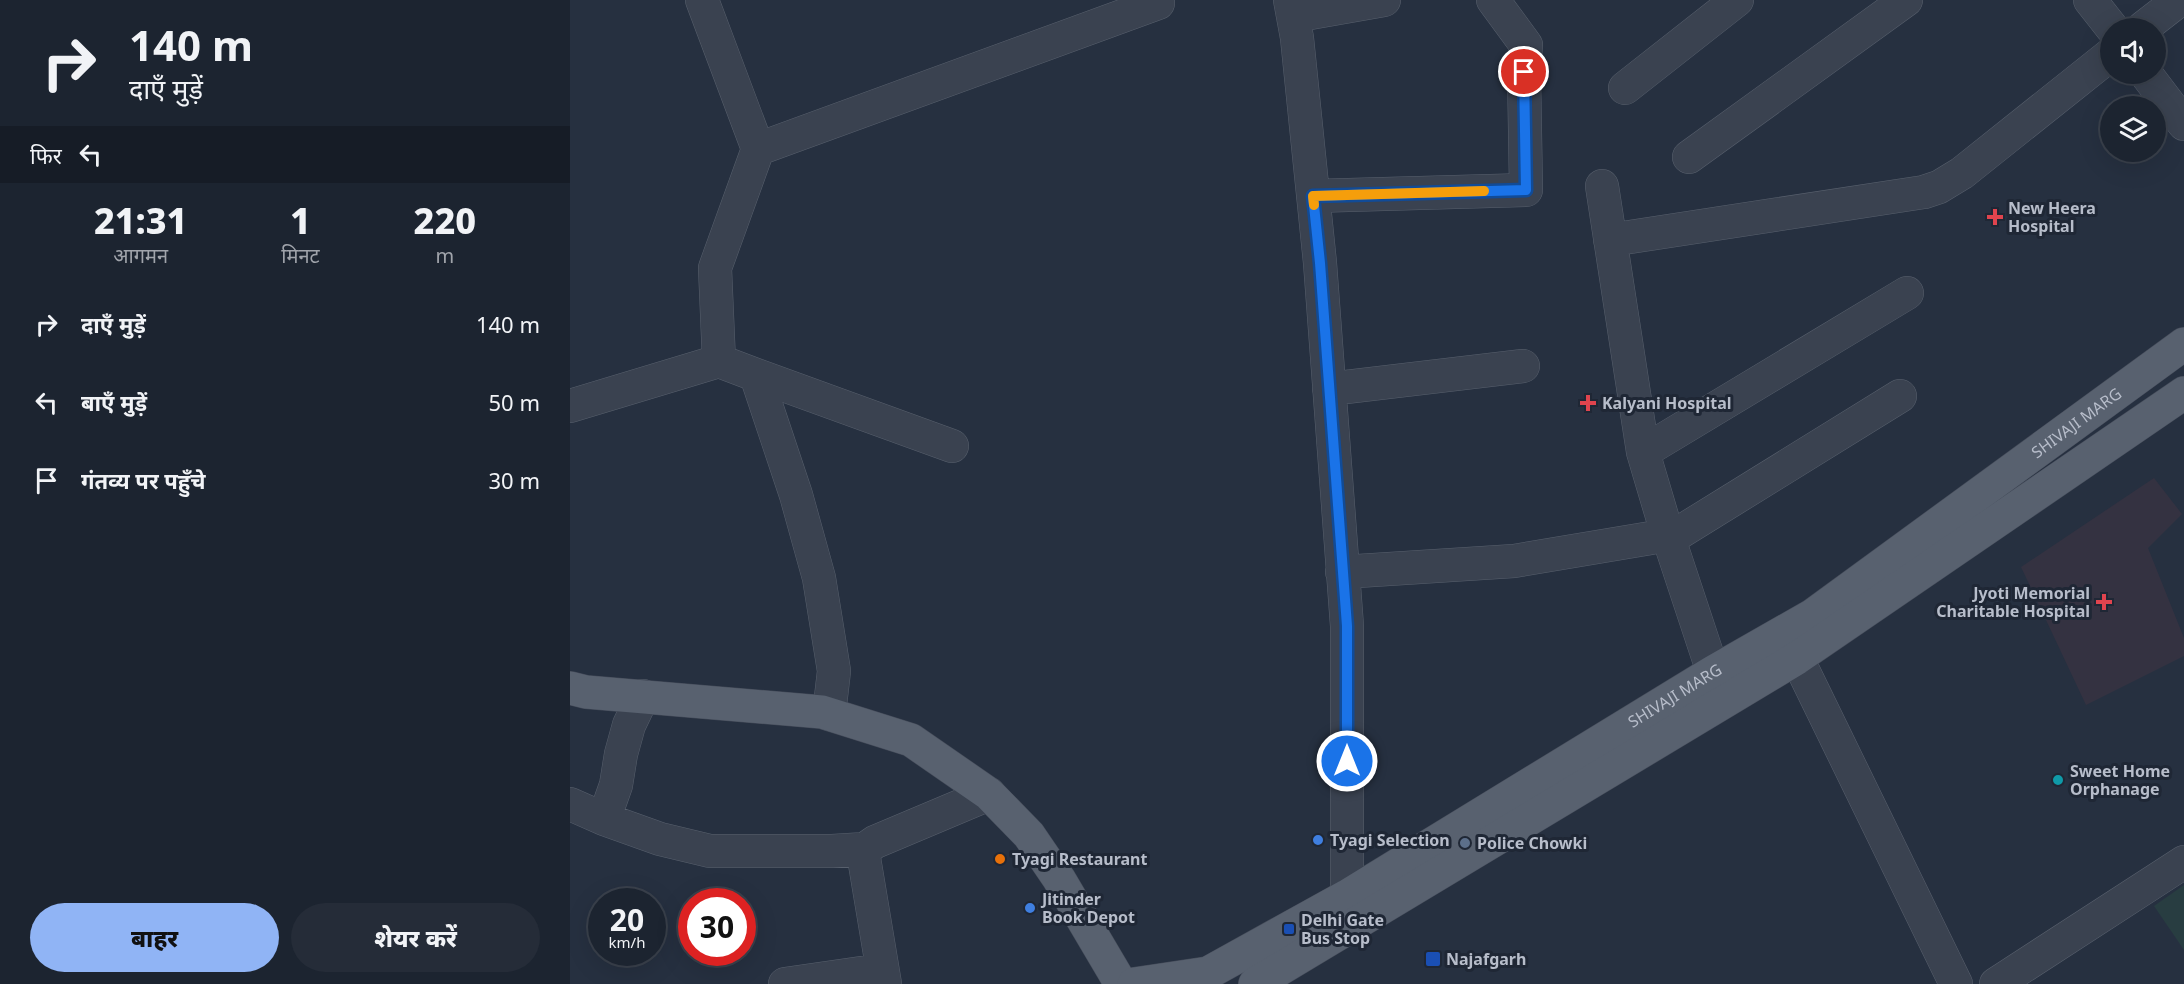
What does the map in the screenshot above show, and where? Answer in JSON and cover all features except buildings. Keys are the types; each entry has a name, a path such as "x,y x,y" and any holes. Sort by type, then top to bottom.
{"main road":[{"name":"SHIVAJI MARG","path":"1255,984 1354,909 1713,672 1813,615 2184,344"},
{"name":"SHIVAJI MARG","path":"1134,984 1208,973 1354,909 1717,706 1797,658 2184,393"},
{"path":"2014,468 2033,497"},
{"path":"570,688 586,692 790,708 829,714 911,740 989,794 1029,835 1059,879 1121,984"}],"street":[{"path":"702,0 758,149 715,268 719,361"},
{"path":"758,149 1158,3 1157,0"},
{"path":"1354,909 1347,626 1313,196 1297,38 1291,8 1384,0"},
{"path":"1313,196 1526,190 1524,72 1526,45 1493,0"},
{"path":"1625,88 1737,0"},
{"path":"1689,157 1906,0"},
{"path":"2090,0 2104,18"},
{"path":"2156,18 2179,0"},
{"path":"1610,240 1939,188 1962,173 2100,62"},
{"path":"2154,84 2184,123"},
{"path":"1602,186 1643,452 1713,672 1717,706"},
{"path":"1643,452 1907,293"},
{"path":"570,406 719,361 952,446"},
{"path":"1329,388 1523,366"},
{"path":"756,375 796,495 819,578 834,671 829,714"},
{"path":"1342,572 1514,561 1668,536 1900,396"},
{"path":"1797,658 1956,984"},
{"path":"604,819 616,785 629,725 643,696"},
{"path":"570,804 660,839 710,851 832,851 866,849 875,842 989,794"},
{"path":"784,984 883,977 864,858 866,849"},
{"path":"1996,984 2184,862"}],"shaded area":[{"name":"Jyoti Memorial Charitable Hospital","path":"2154,478 2182,514 2148,548 2184,638 2184,656 2086,705 2021,567"}],"green space":[{"path":"2184,885 2184,950 2154,906"}],"slow traffic":[{"path":"1314,205 1313,196 1484,191"}],"place":[{"name":"New Heera Hospital","path":"1995,217"},
{"name":"Kalyani Hospital","path":"1588,403"},
{"name":"Jyoti Memorial Charitable Hospital","path":"2104,602"},
{"name":"Sweet Home Orphanage","path":"2058,780"},
{"name":"Tyagi Selection","path":"1318,840"},
{"name":"Police Chowki","path":"1465,843"},
{"name":"Tyagi Restaurant","path":"1000,859"},
{"name":"Jitinder Book Depot","path":"1030,908"},
{"name":"Delhi Gate Bus Stop","path":"1289,929"},
{"name":"Najafgarh","path":"1433,959"}],"route":[{"path":"1347,761 1347,626 1313,196 1526,190 1524,72"}]}
